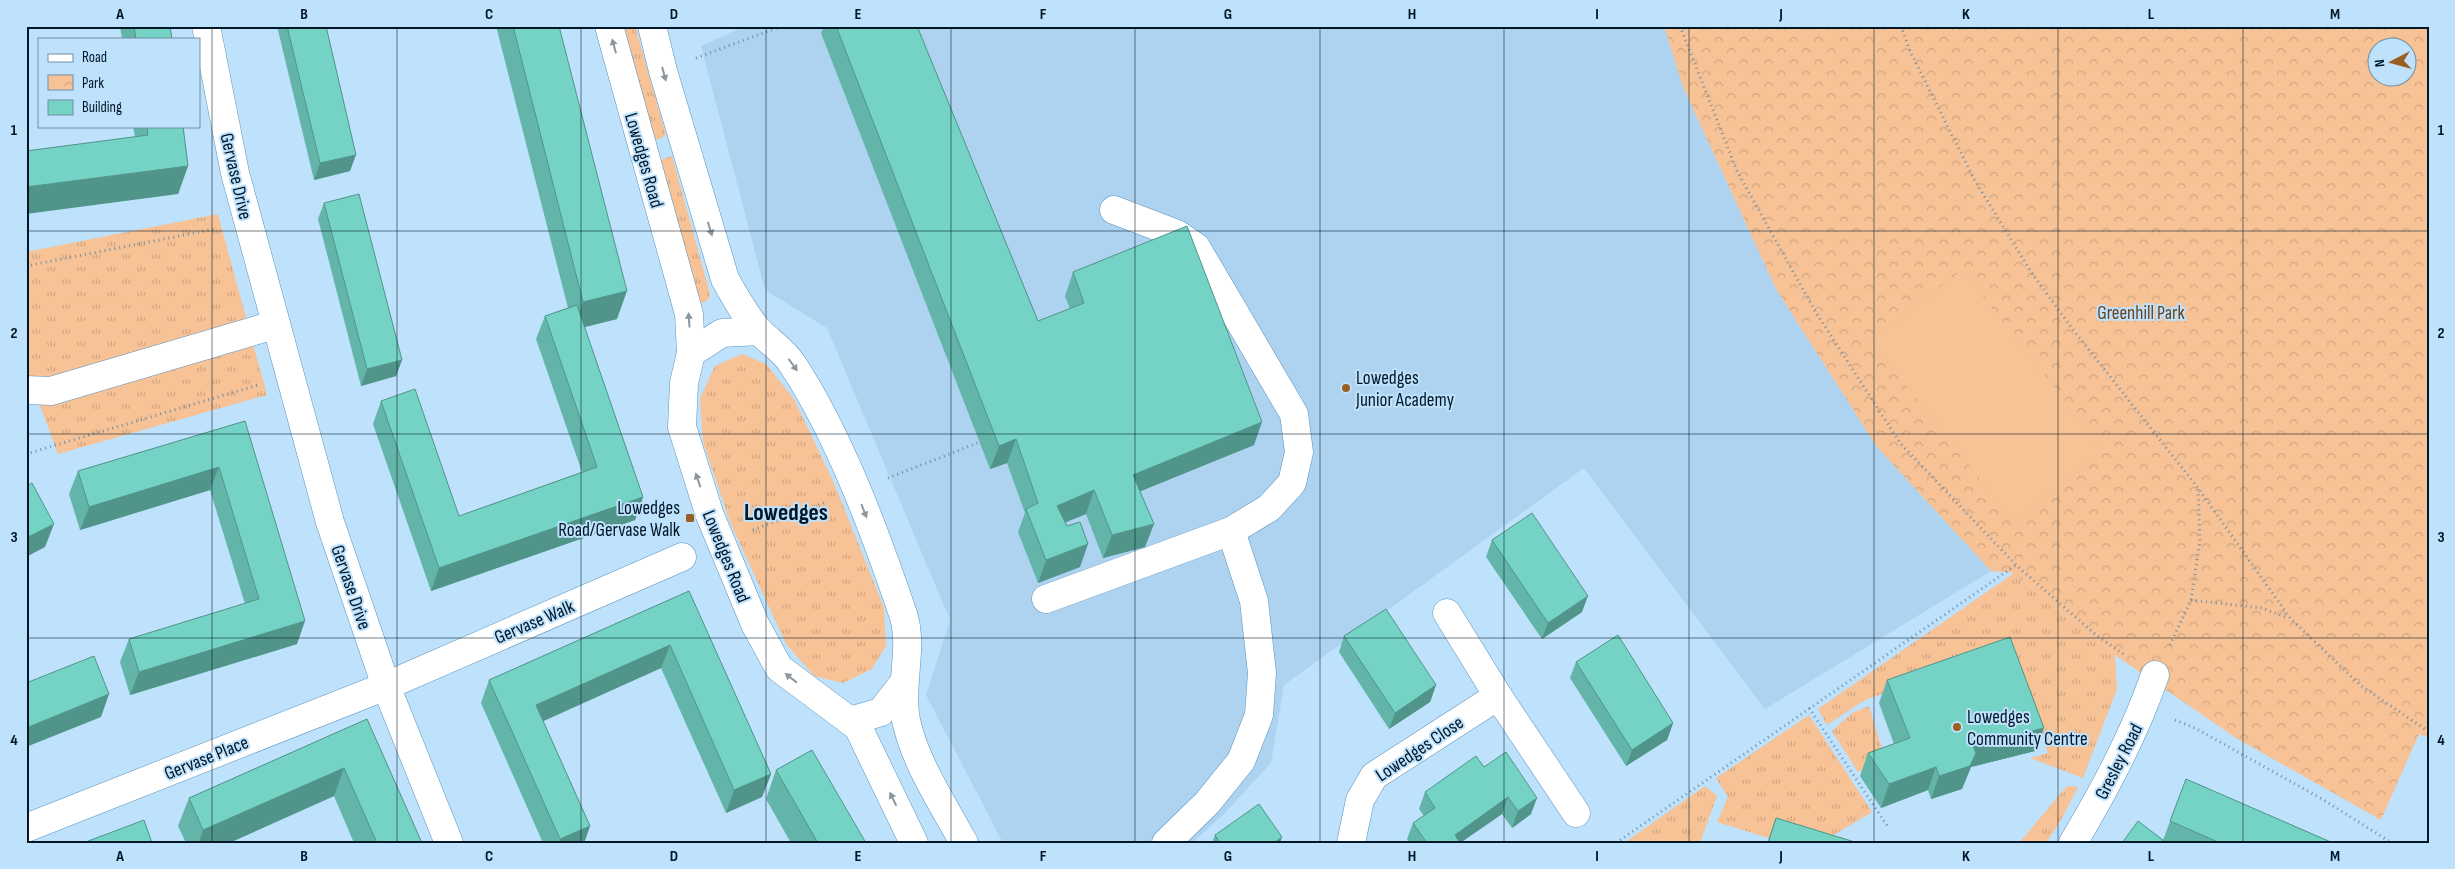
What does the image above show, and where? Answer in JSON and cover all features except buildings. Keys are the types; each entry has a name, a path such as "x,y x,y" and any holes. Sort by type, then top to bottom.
{"street":[{"name":"Gervase Drive","path":"206,26 235,173 274,325 330,522 386,686 449,843"},
{"name":"Lowedges Road","path":"609,26 690,314 691,352 684,384 682,427 712,520 755,624 779,668 858,727 914,843"},
{"path":"652,26 663,71 725,280 739,305 759,331 792,362 815,401 856,491 904,617 906,720 921,762 964,843"},
{"path":"1046,598 1231,531 1269,508 1292,483 1299,452 1294,414 1196,247 1177,234 1114,210"},
{"path":"26,390 51,391 274,325"},
{"path":"691,352 722,333 759,331"},
{"path":"1166,843 1207,803 1241,761 1259,715 1262,673 1254,601 1231,531"},
{"name":"Gervase Walk","path":"386,686 682,557"},
{"path":"1447,613 1498,696 1576,812"},
{"name":"Gresley Road","path":"2073,843 2101,795 2143,708 2155,676"},
{"path":"850,721 881,712 904,682"},
{"name":"Gervase Place","path":"26,828 386,686"},
{"name":"Lowedges Close","path":"1351,843 1360,800 1374,776 1498,696"}],"path":[{"path":"663,71 782,26"},
{"path":"1680,26 1737,171 1814,311 1900,442 2016,565 2096,635 2155,676 2191,600 2200,541 2198,488"},
{"path":"1901,26 1910,51 1974,179 2031,272 2198,488 2290,618 2360,685 2429,732"},
{"path":"26,266 248,222"},
{"path":"26,454 289,376"},
{"path":"1616,843 2016,565"},
{"path":"2191,600 2262,608 2290,618"},
{"path":"1809,708 1888,827"},
{"path":"2143,708 2195,728 2322,799 2392,843"}],"shaded area":[{"name":"Lowedges Junior Academy","path":"745,26 1664,26 1683,87 1776,289 1877,447 1991,571 1765,709 1584,468 1284,685 1271,763 1223,815 1192,843 1003,843 926,695 950,620 827,328 765,290 701,46"}],"green space":[{"path":"622,26 635,26 666,135 657,140 651,137"},
{"name":"Greenhill Park","path":"1664,26 2429,26 2429,738 2419,734 2381,820 2236,738 2115,655 2014,573 1991,571 1877,447 1776,289 1683,87"},
{"path":"672,156 710,294 708,300 702,303 697,300 658,161"},
{"path":"218,214 267,395 58,454 30,379 26,378 26,252"},
{"path":"1962,270 2104,451 2014,522 1871,341"},
{"path":"742,354 766,364 794,399 834,483 884,608 886,646 872,669 843,683 814,676 786,644 730,522 703,442 700,398 715,366"},
{"path":"2014,573 2115,655 2117,689 2083,778 2030,758 2048,753 2009,649 1865,700 1827,725 1818,709"},
{"path":"1869,706 1886,762 1858,772 1832,731 1852,713"},
{"path":"1809,715 1872,812 1832,836 1785,843 1717,822 1728,797 1716,778"},
{"path":"1705,786 1717,796 1700,843 1624,843"},
{"path":"2067,786 2078,787 2061,820 2046,843 2019,843"}],"place":[{"name":"Lowedges Junior Academy","path":"1346,388"},
{"name":"Lowedges Road/Gervase Walk","path":"690,518"},
{"name":"Lowedges Community Centre","path":"1957,727"}],"district":[{"name":"Lowedges","path":"786,512"}]}
